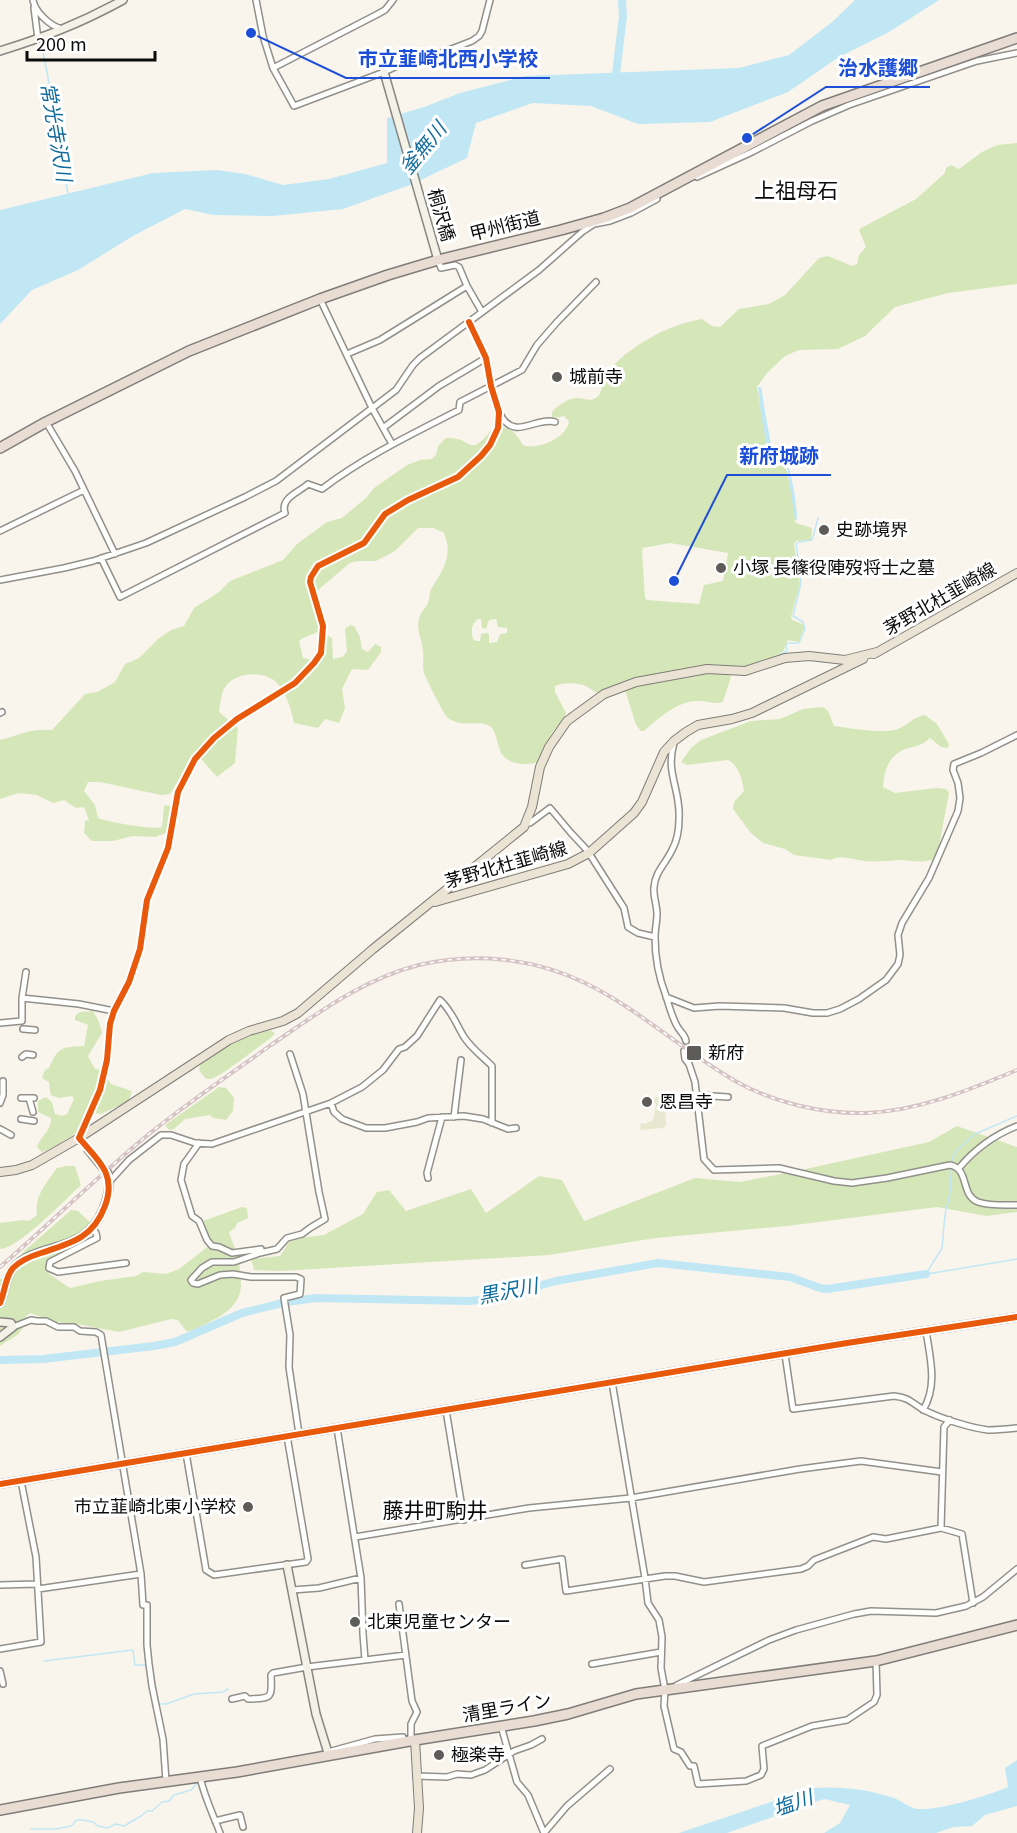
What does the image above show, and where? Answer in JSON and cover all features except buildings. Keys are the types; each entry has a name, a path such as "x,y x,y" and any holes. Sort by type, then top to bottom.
{"highway":[{"name":"甲州街道","path":"0,448 46,422 189,351 320,299 437,258 604,218 630,208 822,106 1017,38"},
{"name":"清里ライン","path":"0,1810 92,1792 237,1772 410,1739 568,1714 620,1698 667,1689 876,1661 1017,1625"}],"main road":[{"name":"茅野北杜韮崎線","path":"426,906 568,864 590,853 634,813 642,802 664,752 674,741 698,725 752,714 877,652 1017,573"},
{"name":"茅野北杜韮崎線","path":"0,1172 32,1165 78,1138 229,1040 249,1031 283,1022 298,1013 373,949 502,847 527,823 540,767 549,747 567,721 604,694 636,682 707,669 745,671 785,658 799,656 845,660 877,652"},
{"path":"410,1739 419,1808 417,1833"}],"street":[{"path":"0,51 64,30 123,0"},
{"path":"256,0 263,36 273,68 294,106 385,76 412,59 441,53 476,38 482,31 490,0"},
{"path":"273,68 385,10 393,0"},
{"path":"33,3 50,24 64,30"},
{"path":"33,3 38,39"},
{"path":"695,173 697,177 812,121 858,102 968,63 1017,53"},
{"name":"桐沢橋","path":"385,76 437,258"},
{"path":"0,580 64,568 115,554 167,534 276,481 396,390 420,358 539,270 582,232 594,224 632,213 657,199 655,195"},
{"path":"437,258 441,268 459,267 482,312"},
{"path":"101,558 120,597 285,513 284,501 308,484 322,489 392,444 459,410 460,402 522,370 537,345 596,282"},
{"path":"347,354 380,340 467,286"},
{"path":"320,299 372,408 392,444"},
{"path":"469,322 486,358 491,386 505,422 513,426 531,426 549,420 555,422"},
{"path":"383,428 439,386 486,358"},
{"path":"364,543 385,514 408,500 440,487 466,472 494,438 500,412"},
{"path":"46,422 75,471 115,554"},
{"path":"0,531 84,490"},
{"path":"0,1303 12,1269 32,1256 82,1236 93,1229 99,1221 110,1187 109,1178 78,1138 100,1090 107,1060 110,1024 129,982 140,949 147,900 168,848 176,802 185,776 200,754 225,728 295,683 321,653 323,626 311,588 313,573"},
{"path":"666,997 694,1008 720,1006 784,1008 827,1013 859,999 886,980 898,964 900,956 898,935 902,923 929,878 958,811 960,798 953,770 954,764 1017,735"},
{"path":"674,741 670,754 670,766 679,799 679,820 677,840 672,852 658,872 654,887 657,913 655,937 657,961 666,997 678,1029 686,1037 686,1041"},
{"path":"527,823 550,808 590,853 624,908 628,927 638,933 655,937"},
{"path":"0,1023 22,1021 22,998 26,972"},
{"path":"22,998 79,1004 114,1011"},
{"path":"109,1178 161,1135 212,1144 306,1113 362,1087 383,1070 399,1048 405,1047 417,1036 440,1000 453,1014 462,1035 472,1048 492,1066 492,1123"},
{"path":"23,1029 35,1030"},
{"path":"684,1051 685,1059 694,1077 701,1149 704,1159 714,1170 779,1168 852,1183 946,1165 959,1168"},
{"path":"22,1057 26,1054 33,1054"},
{"path":"290,1054 301,1086 325,1219 302,1234 287,1238 277,1250 234,1262 212,1262 202,1268 191,1280 198,1284 220,1275 233,1274 301,1279 300,1294 284,1298 290,1335 289,1367 299,1434"},
{"path":"454,1117 461,1060"},
{"path":"0,1103 3,1095 3,1081"},
{"path":"696,1095 728,1097"},
{"path":"21,1098 31,1098 33,1112"},
{"path":"331,1103 334,1112 342,1119 369,1129 442,1117 475,1117 508,1129 516,1128"},
{"path":"428,1178 427,1173 442,1117"},
{"path":"21,1119 34,1121"},
{"path":"959,1168 978,1148 999,1134 1017,1126"},
{"path":"0,1129 11,1136"},
{"path":"199,1143 184,1164 181,1180 192,1216 200,1221 207,1240 212,1246 232,1253 265,1249 268,1252"},
{"path":"959,1168 969,1196 976,1201 996,1205 1017,1204"},
{"path":"93,1229 97,1238 50,1262 49,1268 58,1272 126,1263"},
{"path":"0,1484 1017,1317"},
{"path":"0,1337 13,1327 31,1320 46,1321 58,1327 74,1327 84,1332 99,1332 101,1335 141,1574 143,1605 147,1605 149,1664 163,1739 166,1781"},
{"path":"0,1322 11,1323 13,1327"},
{"path":"923,1410 929,1400 933,1371 926,1332"},
{"path":"785,1354 793,1409 894,1396 907,1398 923,1410 950,1420 986,1430 1017,1428"},
{"path":"612,1382 648,1603 658,1620 662,1636 661,1668 667,1689 664,1706 674,1749 681,1752 690,1766 694,1766 698,1784 746,1781 761,1775 764,1769 762,1746 812,1726 847,1720 874,1702 877,1695 876,1661"},
{"path":"446,1410 464,1520"},
{"path":"941,1528 944,1427 950,1420"},
{"path":"337,1428 361,1578 365,1660"},
{"path":"186,1453 206,1570 214,1575 306,1562 308,1558 287,1436"},
{"path":"355,1537 529,1508 631,1498 861,1461 942,1472"},
{"path":"0,1649 41,1642 34,1549 21,1480"},
{"path":"525,1565 562,1559 566,1591 645,1578 675,1576 704,1582 801,1569 813,1560 873,1537 886,1539 941,1528 962,1534 973,1603"},
{"path":"287,1565 316,1714 329,1754"},
{"path":"667,1689 769,1640 796,1630 871,1611 936,1613 956,1609 973,1603 1017,1569"},
{"path":"0,1585 37,1587 141,1574"},
{"path":"292,1590 319,1588 361,1578"},
{"path":"399,1605 412,1701 417,1712 411,1724 410,1739"},
{"path":"592,1664 661,1652"},
{"path":"232,1699 245,1696 248,1699 270,1696 273,1673 406,1655"},
{"path":"0,1671 3,1684"},
{"path":"501,1726 518,1782 528,1795 544,1833 567,1806 610,1769"},
{"path":"416,1776 471,1775 485,1770 519,1748 542,1739"},
{"path":"200,1777 203,1792 220,1833"},
{"path":"216,1821 240,1815 243,1827"}],"green space":[{"path":"1017,143 1017,284 948,293 895,307 865,336 838,349 799,350 785,356 767,373 757,387 767,446 780,454 785,464 794,504 795,521 812,528 811,540 796,541 794,544 800,584 791,617 792,620 803,624 804,628 799,642 788,640 783,652 750,668 712,666 600,693 579,684 566,683 555,686 555,692 566,713 565,717 551,734 538,762 523,764 513,762 501,753 494,731 490,726 480,723 454,722 448,718 424,673 423,651 418,629 419,620 444,566 448,546 443,532 433,528 418,528 395,551 376,561 350,563 319,589 313,606 320,631 299,641 303,658 313,660 325,654 328,636 332,638 333,659 342,657 347,652 345,629 350,625 354,626 360,637 362,649 368,652 375,644 381,647 381,652 368,670 352,669 342,689 345,708 339,723 325,719 318,728 294,723 285,695 275,681 255,674 234,679 224,689 219,712 238,728 235,763 217,777 202,760 190,762 170,794 161,795 100,782 88,782 84,791 95,805 98,818 103,820 139,827 162,827 164,806 169,805 172,809 166,833 155,837 133,836 113,841 92,841 84,833 85,821 89,820 84,807 76,808 64,800 53,803 37,795 18,793 0,799 0,740 32,731 52,730 85,694 97,692 115,682 125,664 139,658 171,630 184,626 194,608 219,592 230,581 283,560 297,544 327,522 342,518 374,488 407,465 420,460 432,459 436,455 438,446 446,438 455,438 474,445 485,438 493,428 504,428 511,430 523,445 536,446 551,441 563,432 569,421 564,416 552,417 552,412 562,403 572,399 592,400 597,397 605,376 635,347 676,326 702,319 712,326 720,327 739,309 769,304 785,295 819,258 828,256 852,266 857,264 859,255 866,247 859,230 861,228 916,199 945,173 946,168 951,165 959,169 982,152 997,145","holes":["670,543 728,553 723,581 704,585 699,604 645,598 643,548","478,619 481,619 482,628 486,629 489,620 496,619 498,627 507,628 507,633 500,634 497,642 489,643 487,633 481,634 480,641 476,641 473,639 472,630"]},
{"path":"708,672 728,673 731,677 723,702 691,701 669,711 644,731 636,725 626,688"},
{"path":"823,707 828,711 834,726 886,731 900,728 917,717 925,715 937,724 949,744 948,748 941,747 930,738 920,745 898,753 888,766 883,787 895,793 946,789 949,793 937,857 923,861 864,861 843,857 831,860 794,855 785,849 763,843 750,832 733,809 734,802 744,791 739,773 732,763 728,760 687,765 681,762 691,748 701,740 751,721 780,719 803,709"},
{"path":"93,1011 102,1033 88,1056 95,1069 102,1070 111,1084 132,1091 129,1100 101,1114 87,1112 78,1132 42,1152 37,1147 50,1127 51,1118 38,1112 38,1101 46,1097 52,1102 55,1114 62,1116 67,1114 74,1099 72,1096 60,1098 52,1096 49,1082 42,1078 58,1052 66,1048 84,1046 88,1025 75,1020 75,1016 80,1012"},
{"path":"271,1030 275,1034 268,1040 215,1077 207,1079 199,1070 200,1065 234,1043 251,1035"},
{"path":"219,1087 226,1088 234,1098 233,1111 226,1120 213,1118 210,1115 185,1119 174,1129 169,1130 165,1125"},
{"path":"656,1097 660,1097 665,1102 666,1126 640,1130 641,1123 645,1124 653,1120"},
{"path":"957,1126 1017,1147 1017,1212 986,1216 937,1207 787,1226 656,1238 549,1255 281,1271 254,1270 251,1259 280,1256 291,1239 324,1235 363,1214 377,1192 389,1190 406,1211 471,1189 486,1213 539,1176 562,1180 584,1221 695,1178 740,1182 801,1170 929,1142"},
{"path":"75,1166 81,1185 30,1232 8,1247 0,1249 0,1223 29,1221 37,1215 37,1202 45,1185 57,1168"},
{"path":"242,1207 247,1208 248,1218 237,1223 235,1228 229,1232 236,1252 240,1254 239,1295 230,1309 215,1319 191,1331 186,1331 178,1320 171,1319 119,1332 56,1322 30,1313 26,1316 20,1332 0,1346 0,1279 14,1274 21,1264 22,1253 71,1210 78,1211 92,1224 80,1248 55,1262 49,1274 70,1288 136,1276 143,1272 166,1274 179,1269 210,1245 211,1241 204,1231 203,1221"}],"water":[{"name":"釜無川","path":"855,0 939,0 889,32 839,57 788,92 710,122 638,124 591,106 533,103 476,123 467,158 410,185 343,209 273,216 213,215 185,209 133,236 78,270 32,290 0,324 0,210 153,173 217,170 245,174 283,185 329,179 387,163 387,118 460,93 525,76 739,68 789,55 832,22"},
{"path":"758,387 761,387 762,391 771,445 781,453 789,468 797,521 787,468 780,454 767,446"},
{"name":"塩川","path":"1017,1760 1017,1806 985,1815 972,1826 954,1827 936,1833 824,1833 840,1823 850,1805 824,1799 727,1833 679,1833 812,1788 833,1787 874,1792 894,1798 916,1809 951,1805 1008,1787 1005,1768"}],"waterway":[{"path":"615,82 623,16 622,0"},
{"name":"常光寺沢川","path":"41,42 68,195"},
{"path":"778,656 787,651 786,645 789,643 799,643 805,629 803,622 793,616 801,583 796,544 812,540 818,518"},
{"path":"926,1274 942,1248 950,1193 952,1159 956,1151 975,1134 1017,1116"},
{"name":"黒沢川","path":"927,1274 1017,1259"},
{"name":"黒沢川","path":"0,1360 43,1359 175,1342 242,1313 286,1302 316,1298 468,1301 490,1299 556,1281 658,1263 790,1277 827,1289 926,1274"},
{"path":"44,1661 133,1650 135,1665 147,1665"},
{"path":"155,1682 158,1704 166,1704 194,1694 223,1692 228,1689"},
{"path":"31,1829 56,1829 71,1826 77,1820 93,1822 107,1828 116,1824 124,1826 147,1811 152,1811 162,1802 169,1801 174,1795 191,1790 198,1782"}],"tunnel":[{"path":"313,573 318,566 364,543"}],"railway":[{"path":"0,1267 125,1154 190,1102 342,998 379,979 419,965 482,958 525,963 565,975 605,993 698,1058 737,1082 767,1096 799,1106 833,1112 866,1113 924,1104 1017,1070"}],"cycle path":[{"path":"0,1303 8,1276 13,1268 30,1257 80,1238 94,1225 105,1206 109,1185 104,1168 79,1138 100,1090 107,1060 110,1024 129,982 140,949 147,900 168,848 178,792 195,759 214,738 237,719 295,683 321,653 323,626 310,582 318,566 364,543 385,514 408,500 458,477 490,445 498,428 499,412 486,358 469,322"},
{"path":"0,1484 847,1343 1017,1317"}],"place":[{"name":"市立韮崎北西小学校","path":"251,33"},
{"name":"治水護郷","path":"747,138"},
{"name":"城前寺","path":"557,377"},
{"name":"史跡境界","path":"824,530"},
{"name":"小塚 長篠役陣歿将士之墓","path":"721,568"},
{"name":"新府城跡","path":"674,581"},
{"name":"新府","path":"694,1053"},
{"name":"恩昌寺","path":"647,1102"},
{"name":"市立韮崎北東小学校","path":"248,1507"},
{"name":"北東児童センター","path":"355,1622"},
{"name":"極楽寺","path":"439,1755"}],"district":[{"name":"上祖母石","path":"796,191"},
{"name":"藤井町駒井","path":"435,1511"}]}
